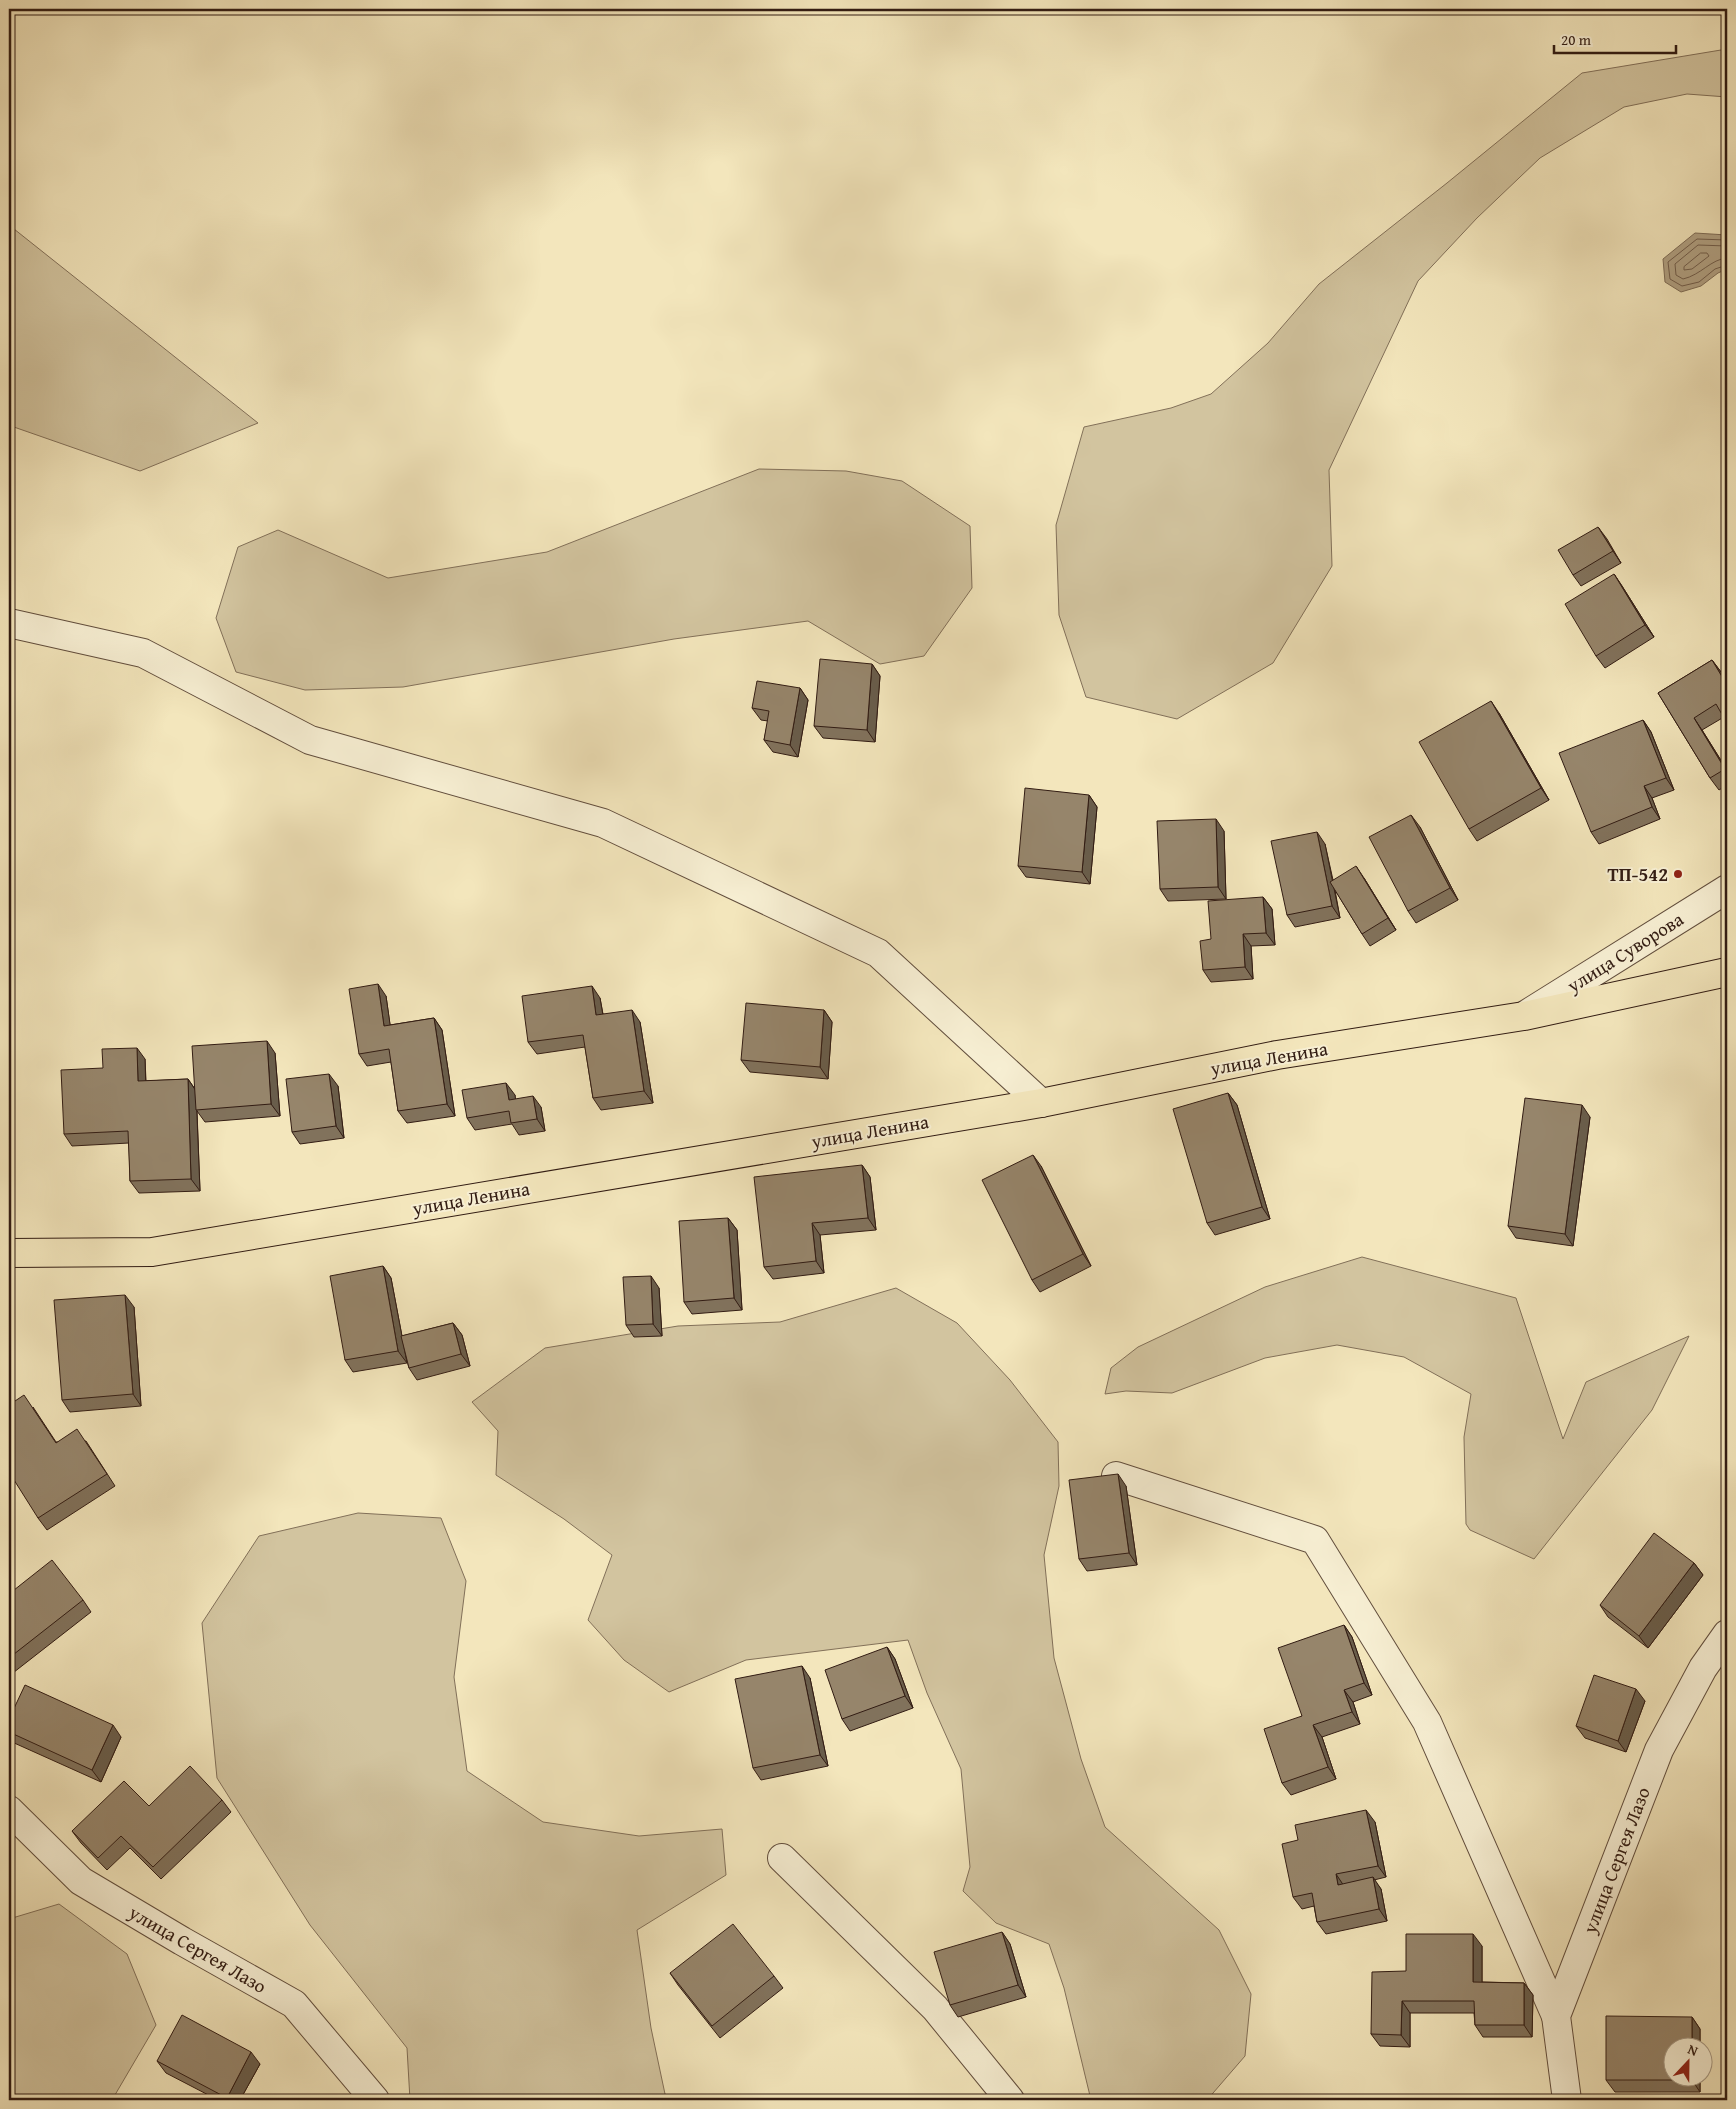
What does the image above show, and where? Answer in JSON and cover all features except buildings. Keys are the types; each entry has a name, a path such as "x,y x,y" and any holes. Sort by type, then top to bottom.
{"main road":[{"name":"улица Ленина","path":"9,1253 152,1252 1041,1103 1276,1055 1524,1016 1727,972"}],"street":[{"path":"9,622 143,653 310,740 604,823 878,953 1041,1103"},
{"name":"улица Суворова","path":"1524,1016 1727,889"},
{"path":"1116,1476 1315,1540 1427,1722 1556,2016"},
{"name":"улица Сергея Лазо","path":"1567,2100 1556,2016 1659,1750 1703,1668 1727,1634"},
{"name":"улица Сергея Лазо","path":"9,1810 81,1881 182,1942 294,2004 375,2100"},
{"path":"782,1858 935,2008 1010,2100"}],"shaded area":[{"path":"1727,49 1727,97 1687,94 1624,107 1540,158 1477,218 1418,281 1329,470 1332,566 1273,663 1177,719 1086,697 1059,615 1056,525 1084,427 1171,408 1211,394 1268,343 1319,284 1582,73"},
{"path":"9,225 258,423 140,471 11,426 9,424"},
{"path":"759,469 846,471 902,481 970,526 972,588 924,656 880,664 808,621 674,639 403,687 305,690 236,672 216,618 238,547 278,530 388,578 547,552"},
{"path":"1362,1257 1516,1298 1563,1439 1586,1382 1689,1336 1652,1410 1534,1559 1470,1530 1466,1524 1464,1437 1471,1394 1404,1357 1337,1345 1265,1358 1172,1393 1126,1391 1105,1394 1111,1368 1138,1347 1265,1287"},
{"path":"896,1288 957,1323 1010,1380 1058,1442 1059,1486 1044,1555 1054,1658 1081,1759 1105,1827 1219,1930 1251,1994 1245,2056 1207,2100 1091,2100 1064,1988 1049,1944 996,1923 963,1891 970,1867 961,1769 927,1693 908,1640 746,1660 669,1692 624,1660 588,1620 612,1555 564,1519 496,1475 498,1431 472,1402 545,1348 678,1326 780,1322"},
{"path":"358,1513 441,1518 466,1581 454,1677 467,1771 543,1822 639,1836 722,1829 726,1875 637,1930 651,2028 665,2094 674,2100 410,2100 407,2048 310,1925 217,1778 202,1623 259,1536"},
{"path":"59,1904 127,1954 156,2025 112,2100 9,2100 9,1919"}],"water":[{"path":"1695,233 1727,235 1727,269 1718,273 1701,286 1681,292 1665,282 1663,259"}],"place":[{"name":"ТП-542","path":"1678,874"}]}
